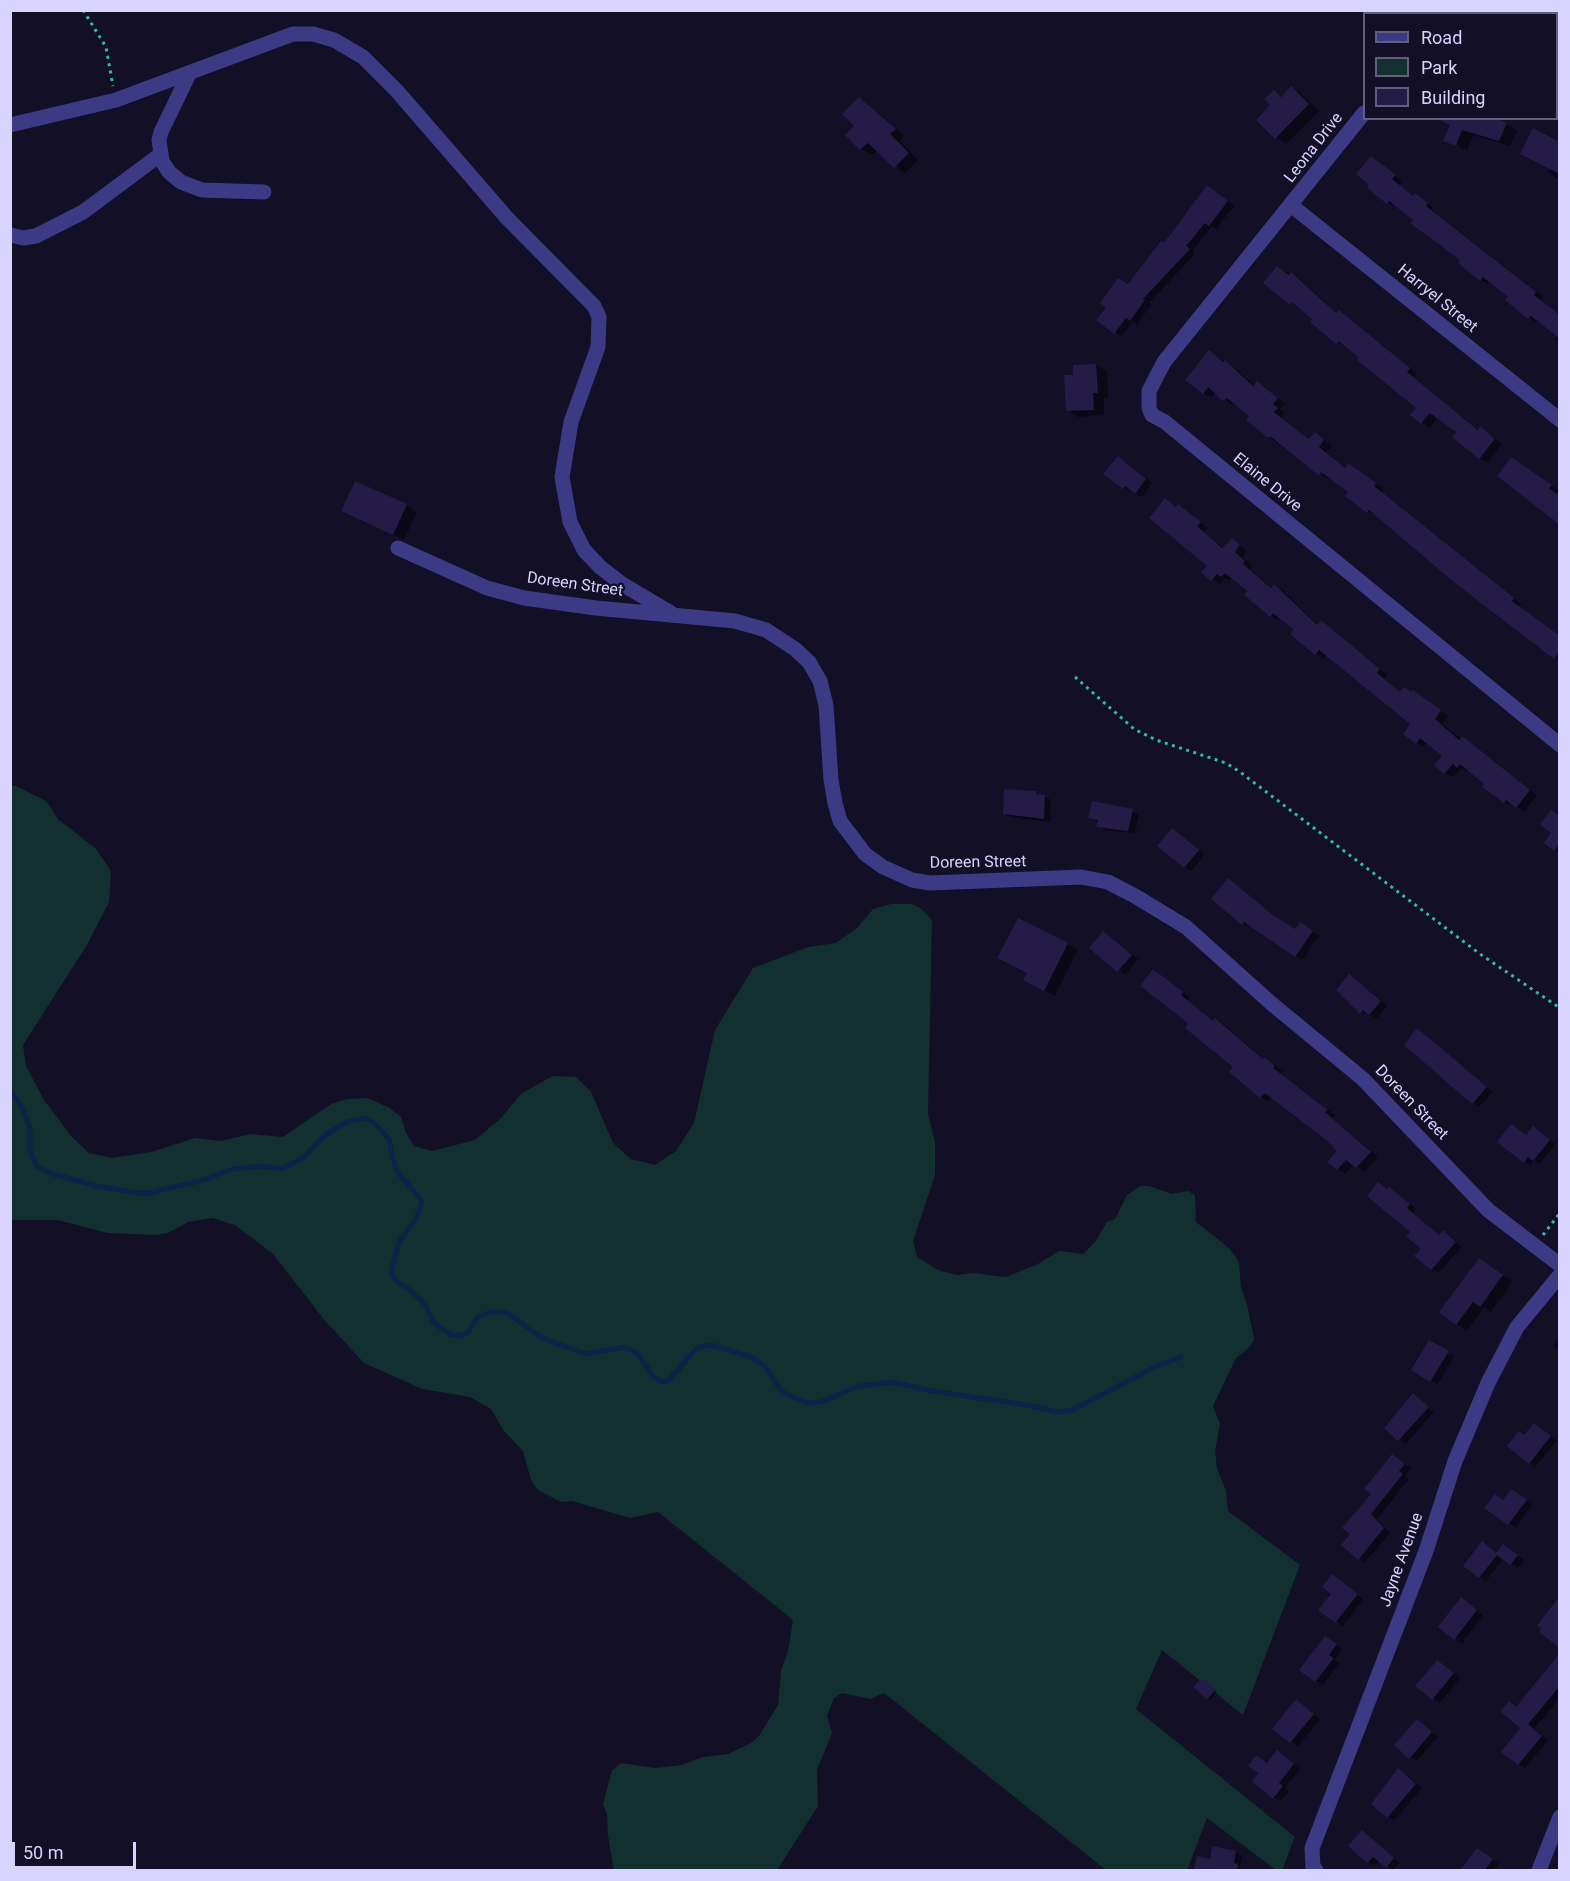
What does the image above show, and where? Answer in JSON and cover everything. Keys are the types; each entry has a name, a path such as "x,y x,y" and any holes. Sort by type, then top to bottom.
{"street":[{"path":"10,125 116,100 293,34 313,34 334,40 363,57 397,91 507,218 594,306 599,317 598,347 571,422 563,469 565,502 570,522 584,550 600,567 622,584 673,614"},
{"path":"190,72 161,132 161,154 169,172 181,182 202,190 264,192"},
{"name":"Leona Drive","path":"1292,206 1363,116"},
{"path":"10,235 23,238 36,236 83,212 161,154"},
{"name":"Harryel Street","path":"1292,206 1560,420"},
{"name":"Elaine Drive","path":"1292,206 1164,362 1149,391 1152,415 1166,422 1560,745"},
{"name":"Doreen Street","path":"398,548 487,588 524,598 596,608 735,621 766,630 795,649 809,662 820,681 826,705 831,780 840,821 865,854 883,867 912,880 930,883 1002,878 1052,880 1081,877 1108,882 1186,927 1272,1004 1364,1078 1488,1210 1560,1265"},
{"name":"Jayne Avenue","path":"1316,1870 1312,1848 1426,1551 1455,1461 1488,1383 1517,1327 1560,1275"},
{"path":"1539,1870 1560,1817"}],"path":[{"path":"83,10 106,47 116,100"},
{"path":"1075,677 1134,729 1156,740 1226,763 1240,772 1480,954 1560,1008"},
{"path":"1535,1246 1560,1213"}],"green space":[{"path":"10,786 16,786 46,801 58,819 96,849 111,871 109,902 87,945 23,1045 26,1066 44,1100 72,1137 89,1153 112,1158 151,1152 195,1138 221,1141 251,1134 283,1137 331,1104 347,1099 367,1098 388,1107 401,1117 406,1133 414,1146 432,1151 475,1140 500,1119 522,1093 553,1076 576,1077 591,1092 613,1143 631,1159 655,1165 676,1151 694,1123 715,1030 753,968 808,947 836,943 857,928 873,909 891,904 912,904 922,909 932,920 928,1114 935,1142 935,1175 913,1241 917,1257 938,1270 957,1275 973,1273 1006,1277 1038,1264 1059,1251 1083,1254 1095,1242 1107,1222 1115,1219 1127,1195 1140,1186 1149,1186 1172,1194 1188,1191 1195,1195 1196,1222 1229,1248 1239,1262 1241,1288 1247,1304 1254,1339 1250,1347 1236,1358 1213,1406 1220,1424 1215,1451 1217,1468 1226,1491 1228,1511 1300,1565 1243,1715 1162,1650 1136,1709 1295,1837 1282,1870 1276,1870 1207,1818 1187,1870 1106,1870 884,1693 870,1699 842,1693 834,1698 827,1716 832,1733 817,1770 818,1806 777,1870 614,1870 607,1814 603,1804 612,1770 621,1763 655,1768 682,1765 703,1757 728,1754 751,1743 759,1736 778,1705 781,1671 788,1651 793,1620 658,1512 630,1518 572,1501 561,1502 538,1490 531,1480 523,1451 504,1431 491,1409 470,1397 422,1389 364,1363 326,1322 273,1254 235,1225 212,1218 188,1222 168,1233 156,1235 108,1233 58,1220 11,1220"}],"building":[{"path":"1291,86 1309,104 1275,139 1256,120 1270,105 1264,99 1274,90 1281,97"},
{"path":"859,97 896,129 890,134 909,153 894,168 868,143 860,150 845,135 854,126 842,114"},
{"path":"1440,120 1500,120 1507,123 1499,141 1462,130 1456,146 1443,141 1450,125"},
{"path":"1533,128 1560,142 1560,174 1520,154"},
{"path":"1371,156 1396,175 1392,179 1413,196 1415,193 1428,203 1426,206 1536,292 1534,295 1560,315 1560,339 1531,316 1528,319 1505,300 1508,297 1483,277 1480,281 1458,263 1460,260 1410,223 1413,220 1389,201 1387,204 1367,188 1369,185 1356,174"},
{"path":"1207,185 1228,201 1209,226 1205,223 1186,246 1190,249 1143,299 1145,300 1130,321 1126,318 1114,334 1096,320 1106,308 1100,303 1118,278 1128,284 1161,241 1164,243"},
{"path":"1277,266 1289,275 1291,272 1336,313 1339,310 1410,368 1407,372 1478,430 1480,426 1495,439 1479,459 1452,437 1456,432 1430,413 1421,424 1410,415 1416,408 1357,360 1359,358 1339,341 1336,344 1310,322 1312,319 1292,302 1290,305 1263,283"},
{"path":"1209,350 1223,362 1225,360 1253,386 1257,381 1278,398 1273,404 1278,408 1274,412 1309,439 1315,432 1324,440 1319,447 1345,468 1348,463 1376,483 1374,486 1514,598 1512,601 1560,636 1560,651 1554,659 1455,583 1369,510 1367,513 1345,496 1348,492 1321,472 1319,476 1270,436 1268,438 1246,420 1249,416 1227,398 1223,401 1208,387 1203,394 1185,380"},
{"path":"1096,364 1098,393 1093,393 1094,410 1066,411 1064,375 1073,375 1073,365"},
{"path":"1118,456 1146,479 1135,494 1125,486 1123,489 1103,474"},
{"path":"1511,457 1552,485 1549,488 1560,496 1560,525 1497,476"},
{"path":"355,481 407,504 393,535 341,511"},
{"path":"1165,498 1176,507 1178,504 1201,522 1197,526 1222,548 1232,538 1240,545 1235,552 1245,561 1243,564 1271,588 1274,584 1317,625 1321,620 1380,669 1377,673 1400,692 1404,687 1412,692 1413,690 1441,710 1435,719 1459,740 1462,736 1530,790 1516,808 1506,800 1504,803 1482,787 1484,784 1460,764 1457,768 1453,764 1444,774 1434,765 1442,756 1420,738 1416,744 1403,734 1410,724 1319,650 1315,655 1290,634 1294,630 1273,613 1270,617 1244,595 1247,591 1225,573 1221,577 1217,574 1211,581 1201,572 1207,566 1149,518"},
{"path":"1004,789 1036,791 1036,794 1045,795 1044,819 1003,814"},
{"path":"1092,801 1133,809 1128,831 1096,827 1098,820 1088,818"},
{"path":"1551,810 1560,816 1560,843 1554,851 1544,843 1551,833 1540,824"},
{"path":"1172,828 1199,850 1184,868 1157,846"},
{"path":"1228,878 1273,915 1295,929 1300,922 1313,931 1295,957 1244,922 1242,925 1211,899"},
{"path":"1018,918 1068,943 1044,991 1023,980 1027,973 997,958"},
{"path":"1103,931 1132,955 1117,972 1089,948"},
{"path":"1153,969 1183,992 1181,995 1213,1021 1215,1018 1263,1059 1264,1057 1275,1066 1273,1068 1328,1110 1325,1112 1371,1152 1356,1168 1346,1160 1337,1170 1327,1162 1337,1151 1326,1140 1265,1093 1260,1098 1229,1072 1233,1067 1185,1028 1188,1023 1140,986"},
{"path":"1349,974 1381,1001 1369,1015 1363,1010 1360,1014 1336,990"},
{"path":"1417,1028 1487,1087 1472,1104 1404,1045"},
{"path":"1511,1124 1526,1135 1533,1126 1550,1140 1533,1161 1528,1157 1524,1163 1497,1142"},
{"path":"1378,1182 1387,1189 1389,1187 1410,1204 1407,1208 1439,1235 1443,1230 1456,1242 1431,1270 1414,1256 1421,1249 1406,1236 1410,1232 1367,1196"},
{"path":"1479,1258 1503,1275 1480,1307 1473,1302 1456,1325 1439,1312"},
{"path":"1429,1340 1449,1351 1430,1382 1411,1370"},
{"path":"1413,1393 1429,1407 1398,1441 1384,1428"},
{"path":"1534,1423 1551,1436 1529,1464 1507,1446 1519,1431 1524,1435"},
{"path":"1392,1454 1405,1464 1399,1471 1403,1474 1371,1514 1384,1528 1358,1560 1341,1545 1350,1534 1342,1528 1371,1494 1364,1489"},
{"path":"1511,1489 1527,1500 1508,1525 1484,1508 1495,1494 1503,1500"},
{"path":"1482,1541 1496,1553 1503,1544 1518,1555 1510,1565 1497,1555 1479,1578 1463,1566"},
{"path":"1332,1574 1358,1594 1335,1623 1318,1610 1331,1594 1322,1587"},
{"path":"1560,1596 1560,1648 1539,1632 1541,1629 1537,1625"},
{"path":"1461,1597 1477,1610 1454,1640 1438,1627"},
{"path":"1325,1636 1337,1644 1329,1655 1334,1658 1315,1682 1299,1670"},
{"path":"1560,1653 1560,1686 1528,1724 1542,1736 1518,1765 1501,1752 1520,1728 1500,1711 1509,1701 1516,1707"},
{"path":"1437,1660 1454,1673 1432,1700 1415,1686"},
{"path":"1202,1678 1215,1690 1207,1700 1193,1687"},
{"path":"1296,1699 1314,1714 1290,1743 1272,1729"},
{"path":"1417,1719 1432,1732 1409,1759 1394,1745"},
{"path":"1277,1750 1294,1764 1279,1783 1283,1786 1273,1799 1252,1781 1258,1773 1248,1766 1256,1755 1267,1763"},
{"path":"1398,1768 1416,1784 1387,1818 1371,1804"},
{"path":"1362,1830 1394,1858 1386,1868 1373,1857 1367,1863 1348,1846"},
{"path":"1212,1846 1236,1851 1234,1863 1238,1864 1237,1870 1194,1870 1197,1856 1210,1859"},
{"path":"1477,1848 1493,1859 1485,1870 1460,1870"}],"waterway":[{"path":"10,1092 20,1104 30,1128 30,1151 37,1167 53,1174 97,1186 145,1194 203,1180 233,1169 262,1166 282,1169 304,1157 325,1135 347,1122 366,1118 389,1139 396,1170 422,1201 417,1217 399,1242 391,1272 397,1282 408,1288 425,1304 434,1323 450,1334 460,1336 468,1332 478,1317 491,1312 506,1312 542,1338 586,1354 624,1347 637,1353 653,1376 662,1382 669,1380 697,1348 711,1345 751,1357 765,1366 782,1392 807,1403 821,1402 859,1386 894,1382 927,1390 1058,1412 1072,1410 1157,1366 1181,1357"}]}
